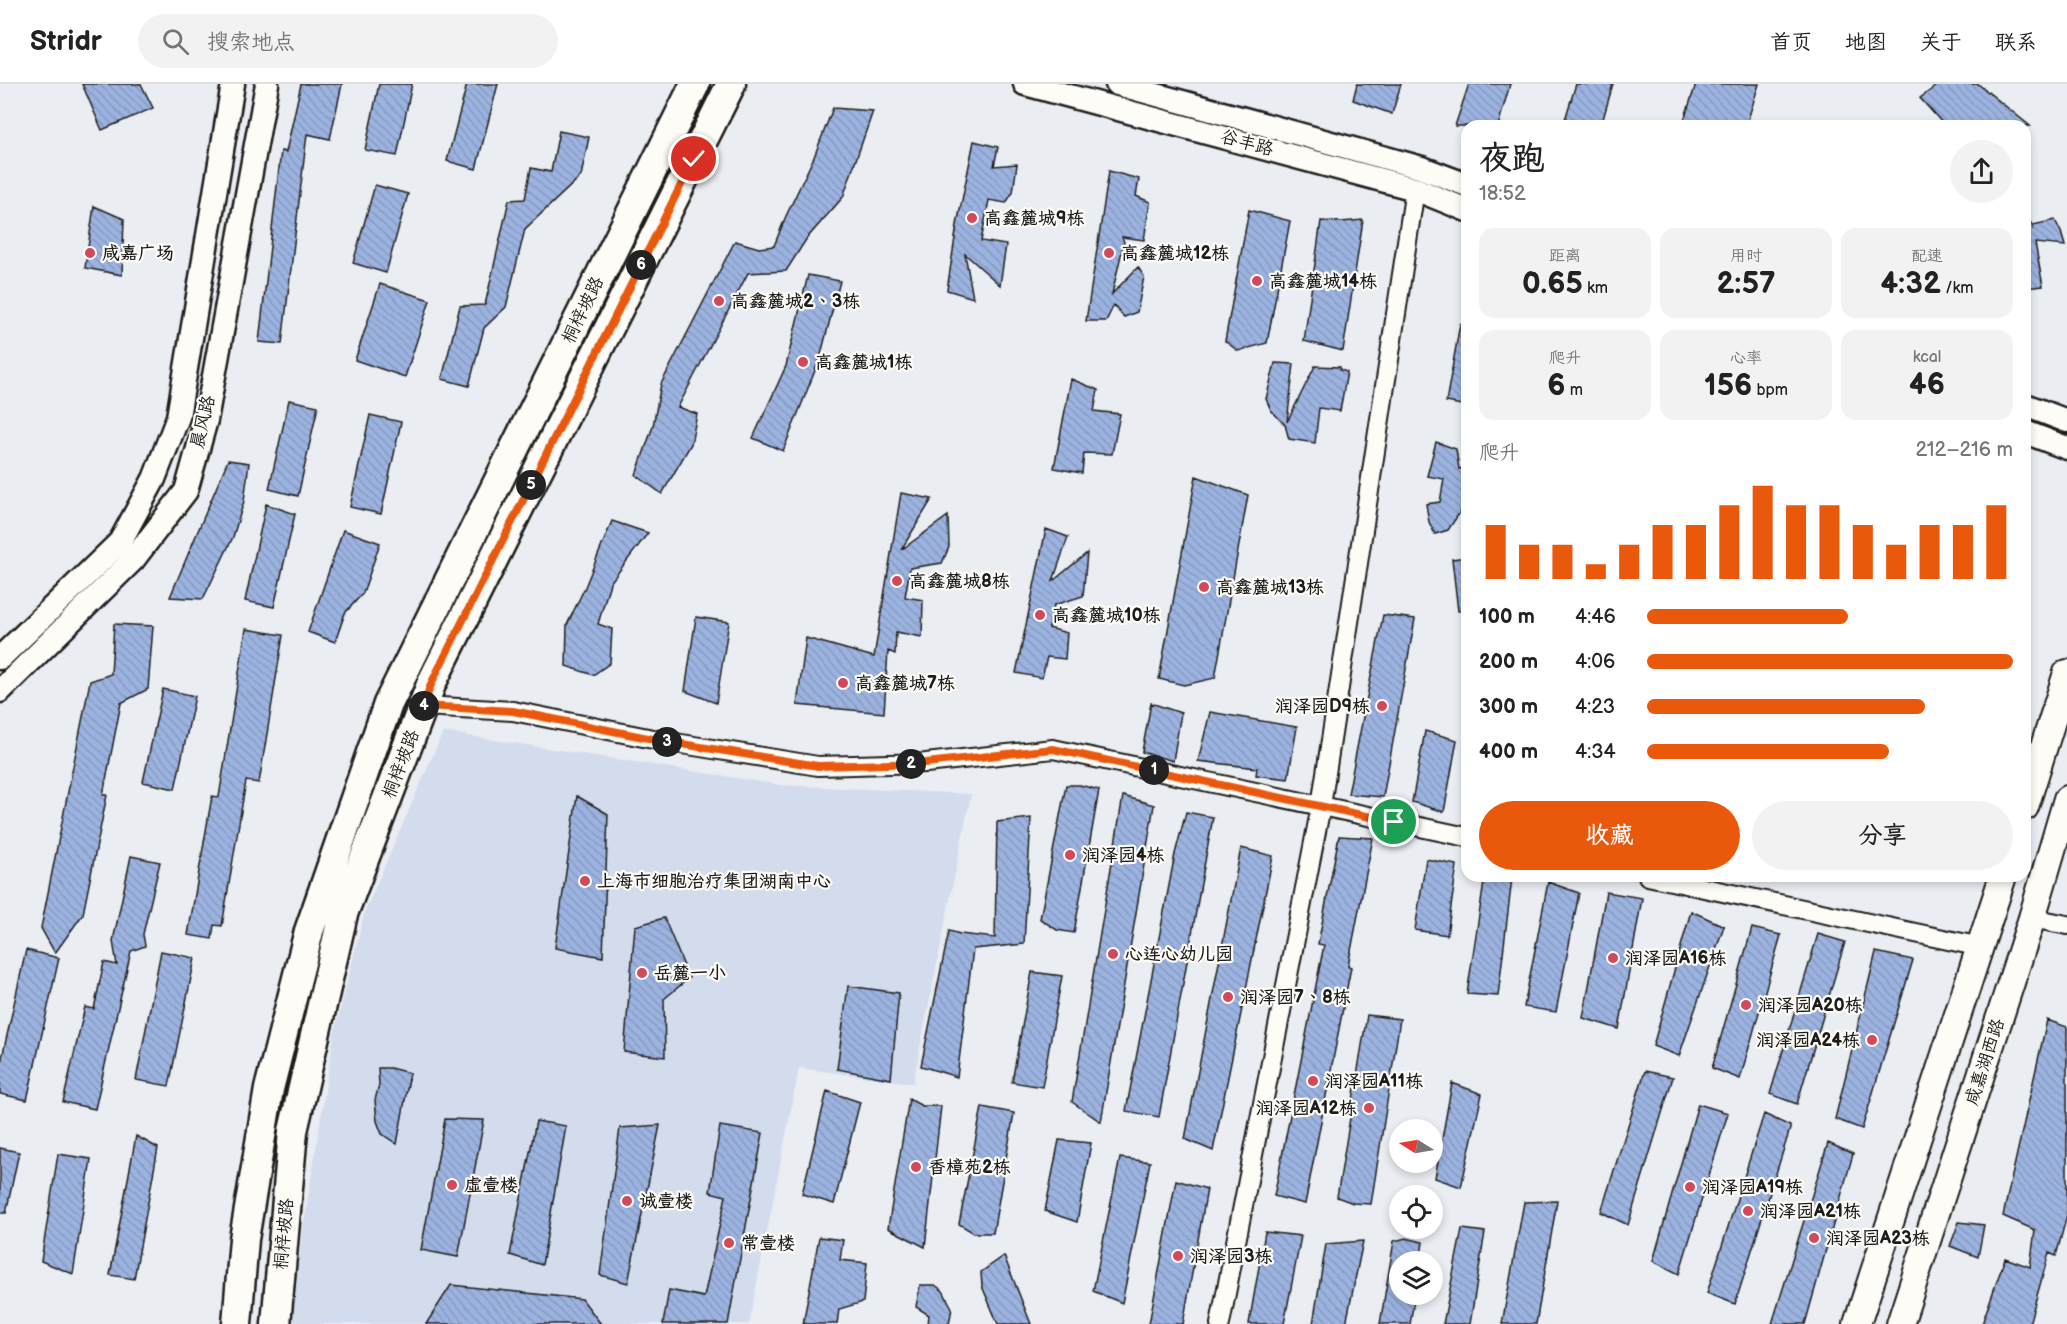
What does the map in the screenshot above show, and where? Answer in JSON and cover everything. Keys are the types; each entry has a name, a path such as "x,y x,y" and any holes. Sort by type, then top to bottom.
{"main road":[{"name":"桐梓坡路","path":"237,1324 244,1239 268,1089 309,931 388,704 695,84"},
{"name":"桐梓坡路","path":"276,1324 293,1131 343,914 432,682 731,84"},
{"path":"2031,788 2067,673"},
{"name":"咸嘉湖西路","path":"1900,1324 2032,918 2067,799"},
{"path":"1857,1324 2001,882"}],"street":[{"name":"晨风路","path":"0,658 120,542 154,479 178,417 233,84"},
{"name":"晨风路","path":"0,690 133,560 186,491 206,420 267,84"},
{"name":"谷丰路","path":"1025,84 1415,189 1461,208"},
{"name":"谷丰路","path":"1117,84 1422,168 1461,183"},
{"path":"1220,1324 1321,806 1415,189"},
{"path":"2031,404 2067,404"},
{"path":"2031,406 2067,421"},
{"path":"2031,434 2067,448"},
{"path":"423,706 513,711 663,741 818,766 926,763 1053,749 1461,836"},
{"path":"1677,882 1981,947"},
{"path":"2032,918 2067,925"}],"shaded area":[{"name":"岳麓一小","path":"443,732 781,785 971,794 913,1083 799,1068 749,1324 288,1324 334,1034 365,911"}],"building":[{"path":"82,84 141,84 153,108 102,130"},
{"path":"301,84 342,84 330,139 307,134 282,344 259,342 281,151 286,152"},
{"path":"379,84 412,84 397,156 365,150"},
{"path":"467,84 498,84 476,169 447,161"},
{"path":"1357,84 1401,84 1392,114 1353,100"},
{"path":"1469,84 1510,84 1500,120 1461,120 1461,126 1455,126"},
{"path":"1576,84 1613,84 1603,120 1565,120"},
{"path":"1696,84 1759,84 1748,120 1684,120"},
{"path":"1939,84 1978,84 2023,120 1940,120 1920,98"},
{"name":"高鑫麓城2、3栋","path":"833,108 873,111 843,197 807,238 786,271 748,273 678,407 697,414 691,444 662,494 636,475 653,426 661,384 735,241 759,248 774,246"},
{"path":"559,131 589,137 581,176 525,229 506,307 484,328 469,386 442,379 460,306 485,305 509,200 525,199 531,168 551,172"},
{"name":"高鑫麓城9栋","path":"974,141 998,147 994,166 1017,164 1013,192 1006,203 989,200 981,241 1006,245 1000,285 965,254 973,298 947,290"},
{"name":"高鑫麓城12栋","path":"1109,171 1139,179 1136,196 1150,202 1144,240 1122,237 1124,242 1112,294 1138,267 1144,277 1137,312 1124,317 1114,305 1106,321 1086,321"},
{"path":"375,185 408,194 386,273 353,263"},
{"path":"94,206 124,219 122,275 85,268"},
{"name":"高鑫麓城14栋","path":"1249,210 1290,221 1267,343 1238,351 1225,341"},
{"path":"1363,220 1343,351 1304,341 1321,221"},
{"path":"2055,220 2065,246 2035,243 2043,286 2031,287 2031,223 2033,230 2033,225"},
{"name":"高鑫麓城1栋","path":"808,275 840,281 820,358 783,451 753,438 786,366"},
{"path":"380,284 430,300 405,377 355,360"},
{"path":"1460,324 1461,324 1461,405 1446,402"},
{"path":"1275,363 1294,364 1287,422 1315,366 1340,367 1340,370 1347,372 1340,411 1319,408 1315,443 1289,439 1285,425 1271,410 1266,399"},
{"path":"1071,379 1098,390 1094,411 1120,414 1112,454 1084,453 1082,473 1054,468"},
{"path":"289,400 318,406 298,496 269,489"},
{"path":"370,415 401,422 381,514 350,507"},
{"path":"1436,442 1456,449 1459,469 1461,468 1461,513 1448,530 1435,534 1429,522 1426,504 1440,502 1444,479 1427,476"},
{"path":"228,460 249,463 244,501 233,537 203,599 170,597"},
{"name":"高鑫麓城13栋","path":"1196,476 1248,495 1215,678 1184,685 1159,679"},
{"path":"901,493 932,499 901,550 948,516 949,547 942,563 910,568 905,597 923,600 922,637 896,632 895,654 888,651 884,713 797,705 806,638 874,657"},
{"path":"266,504 295,514 274,607 245,601"},
{"path":"612,521 648,533 610,583 598,624 612,629 610,663 593,675 566,666 567,625"},
{"name":"高鑫麓城10栋","path":"1046,529 1068,537 1053,581 1087,553 1083,596 1054,605 1049,628 1067,633 1065,659 1047,657 1042,678 1016,673"},
{"path":"343,530 380,543 363,593 345,613 335,642 308,632"},
{"path":"1461,558 1461,611 1458,611 1452,559"},
{"name":"润泽园D9栋","path":"1383,615 1415,619 1383,797 1348,794"},
{"path":"696,617 729,622 716,703 685,691"},
{"path":"114,624 153,626 148,689 121,703 103,795 107,795 83,914 55,953 41,928 90,681 111,674"},
{"path":"246,629 283,635 259,783 246,781 222,926 214,925 212,939 188,935 212,796 219,797"},
{"path":"163,689 195,696 175,789 143,782"},
{"path":"1151,703 1181,713 1173,761 1142,752"},
{"path":"1210,712 1297,727 1288,779 1256,775 1257,768 1198,761"},
{"path":"1425,731 1457,740 1444,812 1412,802"},
{"name":"润泽园4栋","path":"1066,785 1080,785 1099,790 1074,933 1057,930 1040,919"},
{"name":"上海市细胞治疗集团湖南中心","path":"577,796 608,814 603,957 555,948"},
{"name":"心连心幼儿园","path":"1123,796 1154,805 1101,1122 1072,1102"},
{"path":"1186,812 1213,817 1159,1117 1126,1111 1175,854"},
{"path":"1031,818 1024,944 973,949 957,1077 921,1066 949,931 995,938 997,822"},
{"name":"润泽园A11栋","path":"1339,836 1373,838 1348,966 1351,967 1305,1204 1274,1196 1324,945 1318,944"},
{"name":"润泽园7、8栋","path":"1241,848 1273,856 1213,1151 1185,1139"},
{"path":"131,856 160,862 143,934 145,946 131,951 95,1109 63,1102 85,1007 94,1009 104,962 117,965 113,941"},
{"path":"1426,859 1457,865 1447,935 1415,930"},
{"path":"1484,882 1512,882 1498,996 1467,994"},
{"path":"1548,882 1579,893 1556,1012 1524,1007"},
{"name":"润泽园A16栋","path":"1606,892 1642,898 1619,1029 1583,1018"},
{"path":"1691,911 1724,926 1679,1056 1653,1046"},
{"name":"上海市细胞治疗集团湖南中心","path":"664,918 689,978 664,999 665,1057 624,1052 635,926"},
{"name":"润泽园A20栋","path":"1752,928 1781,935 1740,1079 1712,1068"},
{"path":"1818,934 1845,942 1797,1104 1770,1094"},
{"path":"26,950 59,958 27,1100 0,1094 0,1067"},
{"path":"161,951 195,958 169,1086 136,1080"},
{"name":"润泽园A24栋","path":"1876,952 1913,960 1862,1129 1835,1119"},
{"path":"1032,972 1062,976 1042,1087 1012,1082"},
{"path":"848,986 899,993 891,1079 837,1069"},
{"name":"润泽园A12栋","path":"1367,1015 1400,1019 1371,1204 1353,1203 1337,1197"},
{"path":"2047,1020 2067,1027 2067,1215 2056,1256 2049,1253 2029,1324 1982,1324 2005,1258 2030,1267 2035,1230 2003,1216"},
{"path":"378,1068 390,1068 410,1073 397,1144 382,1134 377,1121 375,1100 379,1085"},
{"path":"1645,1071 1673,1077 1628,1225 1601,1212"},
{"path":"1452,1083 1482,1094 1461,1187 1435,1178 1436,1173 1443,1173 1443,1133"},
{"path":"827,1091 860,1102 834,1204 802,1194"},
{"name":"香樟苑2栋","path":"909,1099 922,1106 941,1106 925,1247 888,1228"},
{"name":"润泽园A19栋","path":"1698,1104 1728,1113 1679,1274 1653,1261"},
{"path":"982,1107 1014,1113 993,1233 974,1233 959,1224"},
{"name":"润泽园A21栋","path":"1764,1114 1790,1126 1790,1129 1735,1304 1707,1293"},
{"name":"虚壹楼","path":"445,1119 484,1120 458,1257 421,1250"},
{"path":"536,1121 566,1126 542,1265 510,1255"},
{"name":"诚壹楼","path":"660,1125 628,1283 600,1275 620,1128"},
{"name":"常壹楼","path":"720,1126 763,1133 728,1324 663,1324 669,1290 704,1297 726,1196 710,1192"},
{"path":"136,1136 158,1148 134,1279 110,1275"},
{"path":"1059,1140 1091,1143 1077,1222 1045,1211"},
{"name":"润泽园A23栋","path":"1828,1143 1853,1154 1805,1324 1772,1324"},
{"path":"0,1148 19,1152 6,1213 0,1213"},
{"path":"58,1154 91,1159 73,1274 41,1261"},
{"path":"1120,1158 1150,1162 1122,1303 1093,1291"},
{"name":"润泽园3栋","path":"1176,1180 1207,1189 1183,1324 1149,1324"},
{"path":"1557,1201 1536,1324 1502,1324 1524,1202"},
{"path":"1959,1222 1984,1225 1978,1257 1950,1246"},
{"path":"1462,1229 1485,1232 1470,1324 1443,1324"},
{"path":"1265,1232 1301,1236 1284,1324 1249,1324"},
{"path":"819,1237 843,1240 840,1260 867,1263 863,1302 839,1309 837,1324 803,1324"},
{"path":"1410,1239 1423,1242 1422,1251 1392,1251 1394,1241"},
{"path":"1363,1241 1346,1324 1313,1324 1326,1244"},
{"path":"1004,1256 1031,1324 998,1324 982,1286 981,1272"},
{"path":"1389,1271 1389,1305 1413,1305 1410,1324 1380,1324"},
{"path":"451,1285 582,1299 601,1324 426,1324"},
{"path":"920,1285 935,1285 943,1291 952,1308 949,1324 928,1324 929,1315 916,1307"}],"place":[{"name":"高鑫麓城9栋","path":"972,218"},
{"name":"咸嘉广场","path":"90,253"},
{"name":"高鑫麓城12栋","path":"1109,253"},
{"name":"高鑫麓城14栋","path":"1257,281"},
{"name":"高鑫麓城2、3栋","path":"719,301"},
{"name":"高鑫麓城1栋","path":"803,362"},
{"name":"高鑫麓城8栋","path":"897,581"},
{"name":"高鑫麓城13栋","path":"1204,587"},
{"name":"高鑫麓城10栋","path":"1040,615"},
{"name":"高鑫麓城7栋","path":"843,683"},
{"name":"润泽园D9栋","path":"1382,706"},
{"name":"润泽园4栋","path":"1070,855"},
{"name":"上海市细胞治疗集团湖南中心","path":"585,881"},
{"name":"心连心幼儿园","path":"1113,954"},
{"name":"润泽园A16栋","path":"1613,958"},
{"name":"岳麓一小","path":"642,973"},
{"name":"润泽园7、8栋","path":"1228,997"},
{"name":"润泽园A20栋","path":"1746,1005"},
{"name":"润泽园A24栋","path":"1872,1040"},
{"name":"润泽园A11栋","path":"1313,1081"},
{"name":"润泽园A12栋","path":"1369,1108"},
{"name":"香樟苑2栋","path":"916,1167"},
{"name":"虚壹楼","path":"452,1185"},
{"name":"润泽园A19栋","path":"1690,1187"},
{"name":"诚壹楼","path":"627,1201"},
{"name":"润泽园A21栋","path":"1748,1211"},
{"name":"润泽园A23栋","path":"1814,1238"},
{"name":"常壹楼","path":"729,1243"},
{"name":"润泽园3栋","path":"1178,1256"}],"route":[{"path":"694,159 432,682 423,706 513,711 663,741 818,766 926,763 1053,749 1394,822"}]}
